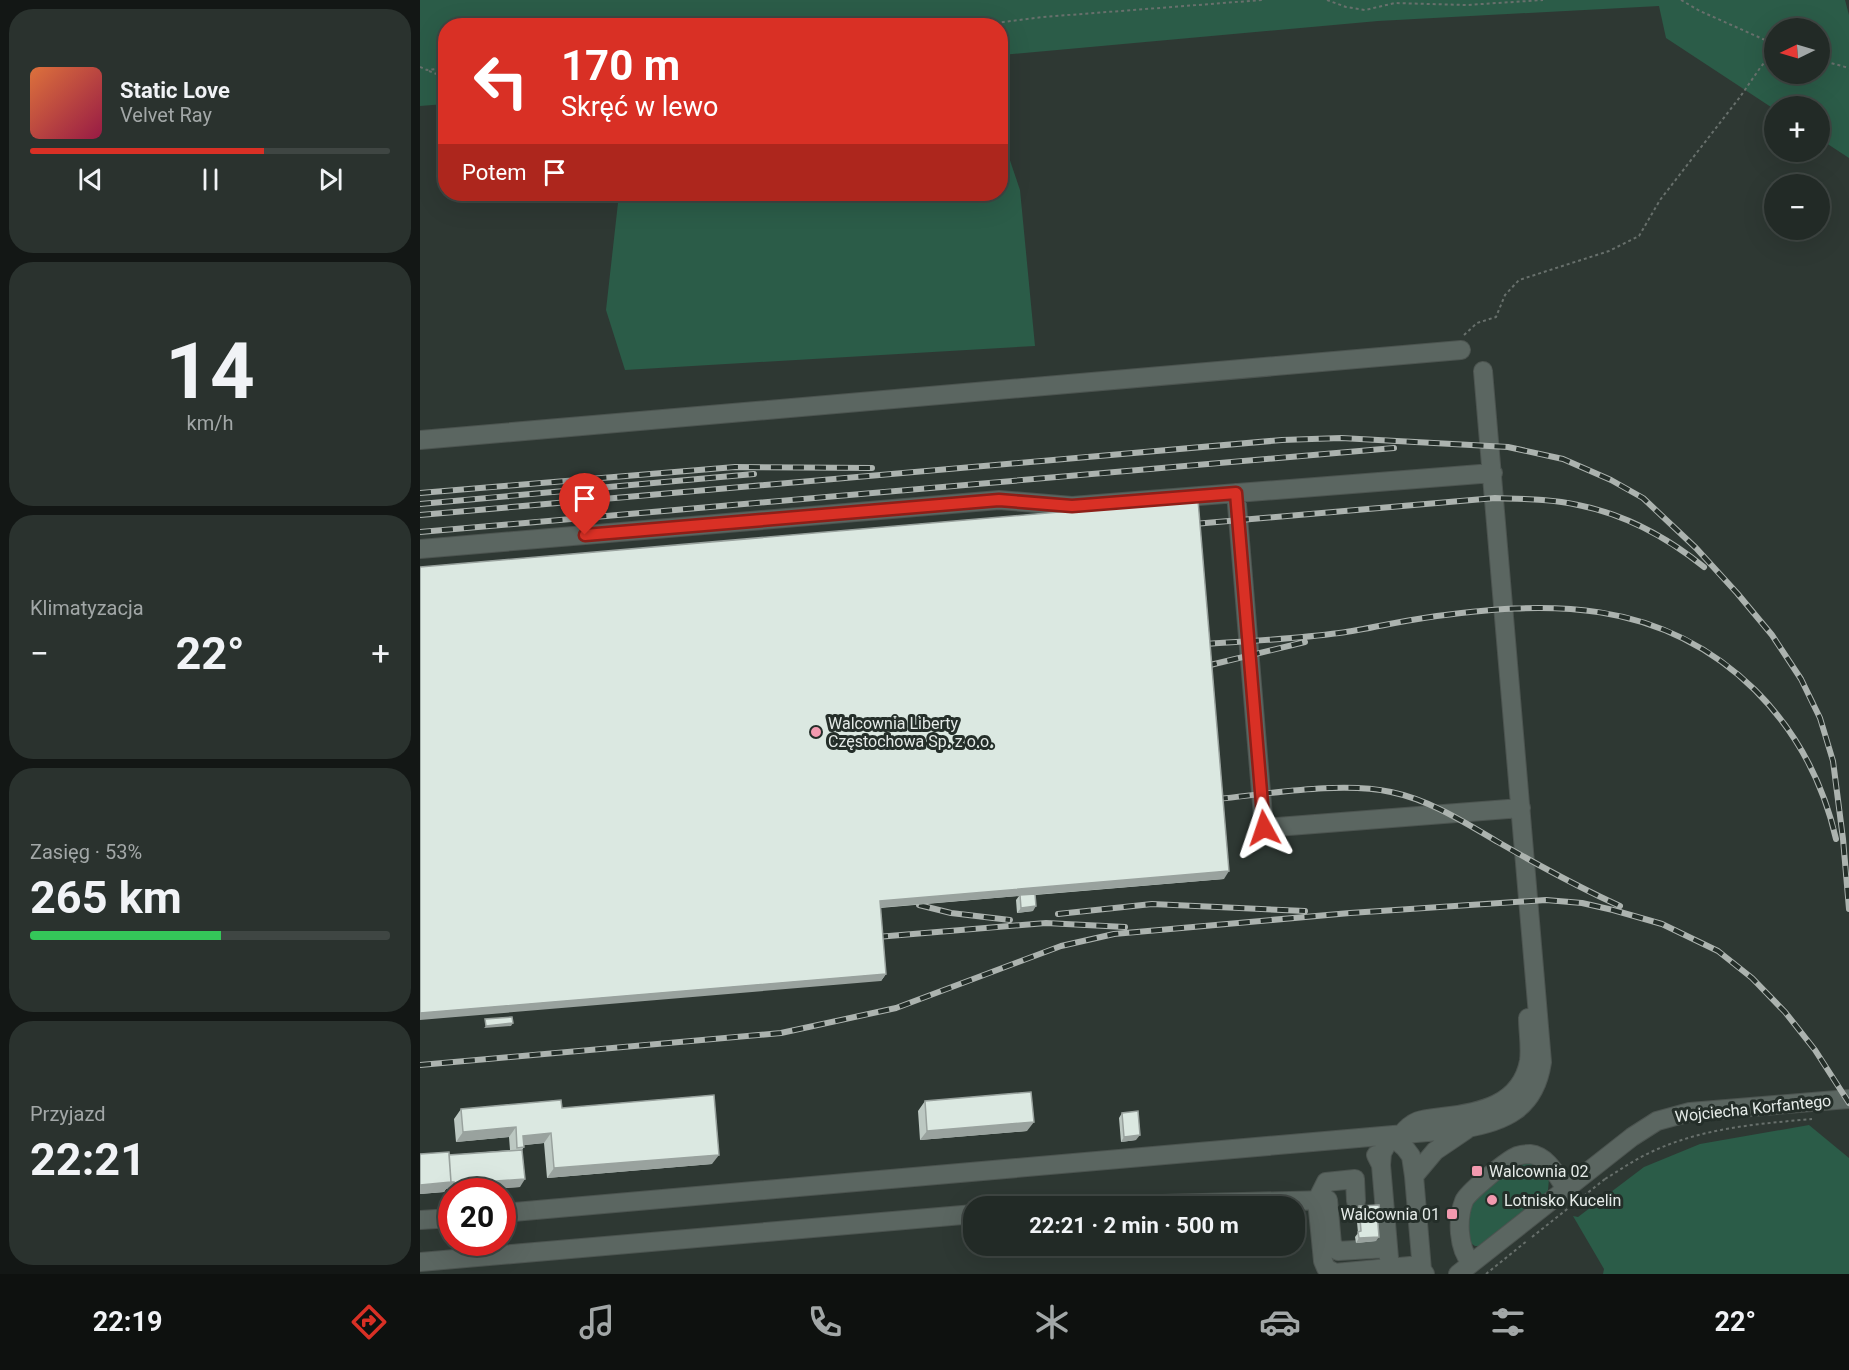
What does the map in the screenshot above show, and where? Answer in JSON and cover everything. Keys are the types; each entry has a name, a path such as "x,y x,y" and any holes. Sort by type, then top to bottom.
{"street":[{"path":"420,440 1461,350"},
{"path":"1350,1140 1362,1144 1374,1153 1392,1145 1488,1125 1510,1116 1525,1102 1539,1080 1542,1062 1536,974 1483,371"},
{"path":"420,549 999,500 1072,506 1493,473"},
{"path":"1236,493 1264,828 1521,808"},
{"path":"1393,1268 1388,1248 1392,1145 1409,1125 1421,1120 1486,1110 1514,1092 1524,1075 1529,1060 1527,1000 1529,988 1536,974"},
{"name":"Wojciecha Korfantego","path":"1472,1270 1566,1189 1641,1130 1671,1116 1690,1112 1849,1099"},
{"path":"1414,1176 1435,1151 1472,1127"},
{"path":"516,1212 1350,1140 1392,1145 1411,1156 1423,1269 1393,1268 1335,1273 1326,1268 1323,1260 1317,1200 1326,1182 1355,1179 1356,1201"},
{"path":"1392,1145 1393,1268"},
{"path":"1472,1270 1461,1242 1464,1198 1518,1155 1531,1154 1547,1162 1566,1189"},
{"path":"1305,1200 1328,1200 1332,1244 1338,1251 1388,1248"},
{"path":"420,1262 963,1215"},
{"path":"420,1220 438,1219"}],"path":[{"path":"1008,21 1262,0"},
{"path":"1327,0 1346,7 1365,10 1395,3 1467,5 1543,0"},
{"path":"1681,0 1764,40"},
{"path":"1461,350 1463,336 1478,323 1496,317 1505,295 1519,280 1609,251 1639,236 1660,200 1764,62"},
{"path":"1830,63 1849,68"},
{"path":"420,67 438,75"},
{"path":"427,70 438,69"},
{"path":"1472,1270 1526,1242 1605,1179 1647,1154 1671,1143 1711,1131 1748,1124 1815,1119"}],"green space":[{"path":"420,0 1845,0 1849,15 1849,158 1830,146 1830,96 1764,96 1764,102 1666,38 1659,6 1378,21 1008,54 1008,18 438,18 438,105 420,106"},
{"path":"1008,155 1020,190 1035,346 625,370 606,310 618,201 1008,201"},
{"path":"1809,1125 1849,1158 1849,1274 1603,1274 1604,1269 1573,1216 1578,1217 1644,1167 1700,1144"},
{"path":"1523,1162 1539,1166 1549,1179 1548,1190 1544,1197 1481,1246 1475,1246 1469,1242 1466,1233 1471,1202"}],"building":[{"name":"Walcownia Liberty Częstochowa Sp. z o.o.","path":"1198,500 1229,871 880,901 886,974 420,1013 420,567"},
{"path":"1035,894 1036,906 1021,908 1020,895"},
{"path":"512,1017 513,1023 486,1026 485,1019"},
{"path":"1031,1092 1034,1122 927,1131 925,1101"},
{"path":"714,1095 719,1155 554,1168 551,1133 523,1136 524,1147 517,1148 516,1127 463,1132 461,1109 561,1100 562,1108"},
{"path":"1138,1111 1140,1135 1124,1137 1122,1113"},
{"path":"522,1150 525,1179 451,1178 449,1155"},
{"path":"449,1152 451,1178 438,1178 438,1183 420,1185 420,1154"},
{"path":"1379,1205 1380,1211 1377,1211 1379,1237 1359,1238 1358,1232 1361,1231 1359,1206"}],"railway":[{"path":"420,515 1282,440 1341,438 1508,447 1563,459 1611,480 1643,498 1696,548 1737,593 1772,635 1801,679 1820,718 1833,761 1849,909"},
{"path":"420,532 1394,448"},
{"path":"420,493 735,467 872,468"},
{"path":"420,504 754,474"},
{"path":"1194,524 1495,498 1547,500 1595,509 1629,521 1676,546 1704,567"},
{"path":"1204,644 1322,635 1424,618 1514,609 1558,608 1600,612 1641,622 1680,637 1719,659 1770,706 1806,758 1824,797 1836,839"},
{"path":"1206,666 1305,642"},
{"path":"1217,799 1328,788 1391,792 1419,800 1446,812 1543,867 1620,906"},
{"path":"420,1065 781,1033 896,1008 1061,946 1114,934 1350,913 1546,900 1582,903 1662,924 1718,951 1752,978 1785,1012 1815,1050 1849,1103"},
{"path":"1058,914 1152,904 1305,911"},
{"path":"919,905 951,913 1010,920"},
{"path":"877,937 1046,923 1125,927"}],"place":[{"name":"Walcownia Liberty Częstochowa Sp. z o.o.","path":"816,732"},
{"name":"Walcownia 02","path":"1477,1171"},
{"name":"Lotnisko Kucelin","path":"1492,1200"},
{"name":"Walcownia 01","path":"1452,1214"}],"route":[{"path":"585,535 999,500 1072,506 1236,493 1264,828"}]}
